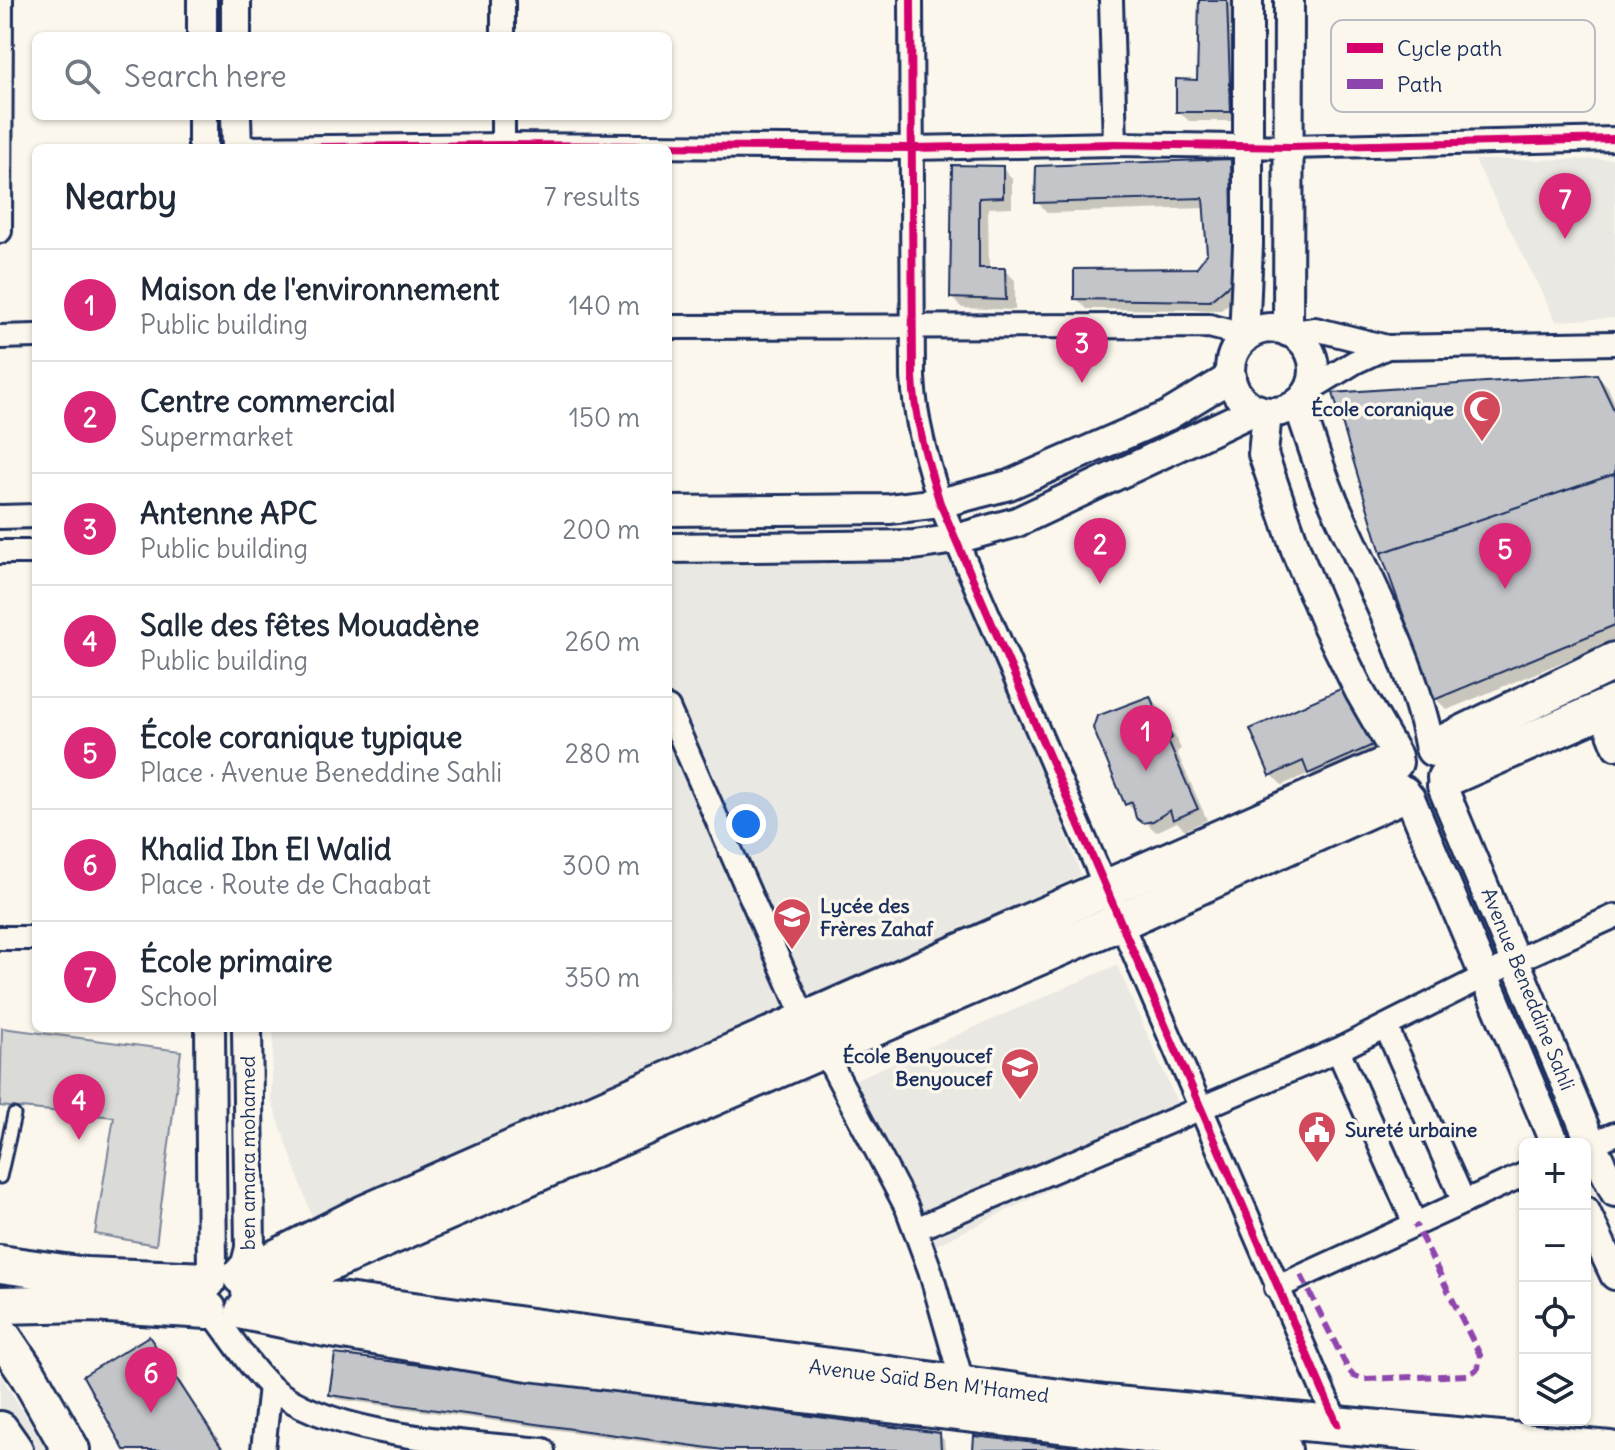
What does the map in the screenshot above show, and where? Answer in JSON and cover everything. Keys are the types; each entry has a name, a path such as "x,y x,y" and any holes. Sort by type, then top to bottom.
{"main road":[{"path":"814,1034 1121,921 1419,770 1615,661"},
{"path":"229,1292 364,1214 496,1174 814,1034 1106,886 1419,770 1608,708"},
{"name":"Avenue Saïd Ben M'Hamed","path":"0,1264 229,1292 317,1298 1105,1404 1610,1450"},
{"name":"Avenue Saïd Ben M'Hamed","path":"17,1304 105,1304 229,1292 326,1328 529,1362 1283,1450"},
{"path":"17,1304 26,1332 24,1347 29,1376"},
{"path":"0,1333 29,1376 71,1450"},
{"path":"0,1430 14,1450"}],"street":[{"path":"0,231 1,0"},
{"path":"202,0 202,32"},
{"path":"236,0 236,32"},
{"path":"503,0 503,32"},
{"path":"911,0 914,401 917,424 940,503 1337,1424"},
{"path":"1111,0 1115,144"},
{"path":"1243,341 1248,245 1248,0"},
{"path":"1289,0 1292,334 1309,351 1312,360 1312,381 1303,397"},
{"path":"203,120 203,144"},
{"path":"236,120 237,144"},
{"path":"503,120 503,144"},
{"path":"672,147 912,148 1115,144 1290,147 1615,139"},
{"path":"672,327 1209,326 1225,330 1243,341"},
{"path":"1262,410 1240,396 1231,377 1232,359 1243,341 1252,334 1270,329 1292,334 1315,329 1387,347 1615,343"},
{"path":"0,337 32,336"},
{"path":"672,548 890,546 956,539 1017,522 1262,410 1283,410 1355,362 1387,347"},
{"path":"672,511 889,509 940,503 1009,485 1167,416 1231,377"},
{"name":"Avenue Beneddine Sahli","path":"1303,397 1329,492 1404,662 1419,704 1419,770 1485,977 1552,1138"},
{"name":"Avenue Beneddine Sahli","path":"1262,410 1263,454 1297,553 1327,625 1360,692 1419,770 1517,960 1597,1141 1615,1192"},
{"path":"0,517 32,516"},
{"path":"0,552 32,552"},
{"path":"1608,708 1615,748"},
{"path":"672,717 814,1034 916,1229 963,1385"},
{"path":"916,1229 1338,1050 1517,960 1615,916"},
{"path":"0,938 32,938"},
{"path":"1386,1027 1464,1202"},
{"name":"ben amara mohamed","path":"210,1032 229,1292"},
{"name":"ben amara mohamed","path":"229,1292 250,1254 247,1032"},
{"path":"1338,1050 1415,1224"},
{"path":"1276,1288 1519,1177"},
{"path":"1591,1224 1615,1275"},
{"path":"229,1292 270,1386 263,1450"},
{"path":"270,1386 307,1410 334,1421 425,1444 543,1450"}],"lane":[{"path":"0,1177 14,1115"}],"shaded area":[{"path":"1615,159 1615,318 1556,321 1475,160"},
{"name":"Lycée des Frères Zahaf","path":"957,534 1081,875 316,1228 271,1099 274,1032 672,1032 672,544"},
{"name":"École Benyoucef Benyoucef","path":"1117,965 1186,1123 924,1251 854,1080"},
{"path":"2,1028 181,1051 156,1245 95,1234 114,1117 0,1106"},
{"path":"0,1375 48,1450 26,1450 0,1413"}],"building":[{"path":"1199,0 1227,0 1231,112 1176,112 1176,79 1197,80"},
{"path":"1231,159 1233,281 1210,301 1074,299 1074,269 1196,268 1207,254 1203,198 1035,203 1036,166"},
{"path":"952,165 1003,166 1003,197 979,198 979,268 1005,268 1006,300 950,298"},
{"name":"École coranique","path":"1597,374 1615,412 1615,474 1381,553 1333,393"},
{"path":"1615,474 1615,625 1434,700 1381,553"},
{"path":"1347,686 1373,745 1308,774 1303,761 1270,776 1250,729"},
{"path":"1150,696 1162,725 1165,723 1172,738 1168,741 1198,809 1173,820 1170,810 1153,821 1143,823 1136,818 1132,802 1125,805 1093,728 1097,716"},
{"path":"149,1336 223,1450 124,1450 83,1376"},
{"path":"335,1354 940,1433 941,1450 723,1450 329,1395"},
{"path":"974,1436 1097,1450 973,1450"}],"marked path":[{"path":"1301,1275 1354,1376 1363,1379 1469,1375 1478,1368 1480,1355 1415,1224"}],"cycle path":[{"path":"911,0 913,377 919,425 935,487 1337,1424"},
{"path":"672,146 912,148 1115,144 1290,147 1615,139"}],"place":[{"name":"École primaire","path":"1565,239"},
{"name":"Antenne APC","path":"1082,383"},
{"name":"École coranique","path":"1482,443"},
{"name":"Centre commercial","path":"1100,584"},
{"name":"École coranique typique","path":"1505,589"},
{"name":"Maison de l'environnement","path":"1146,771"},
{"name":"Lycée des Frères Zahaf","path":"792,951"},
{"name":"École Benyoucef Benyoucef","path":"1020,1101"},
{"name":"Salle des fêtes Mouadène","path":"79,1140"},
{"name":"Sureté urbaine","path":"1317,1164"},
{"name":"Khalid Ibn El Walid","path":"151,1413"}]}
